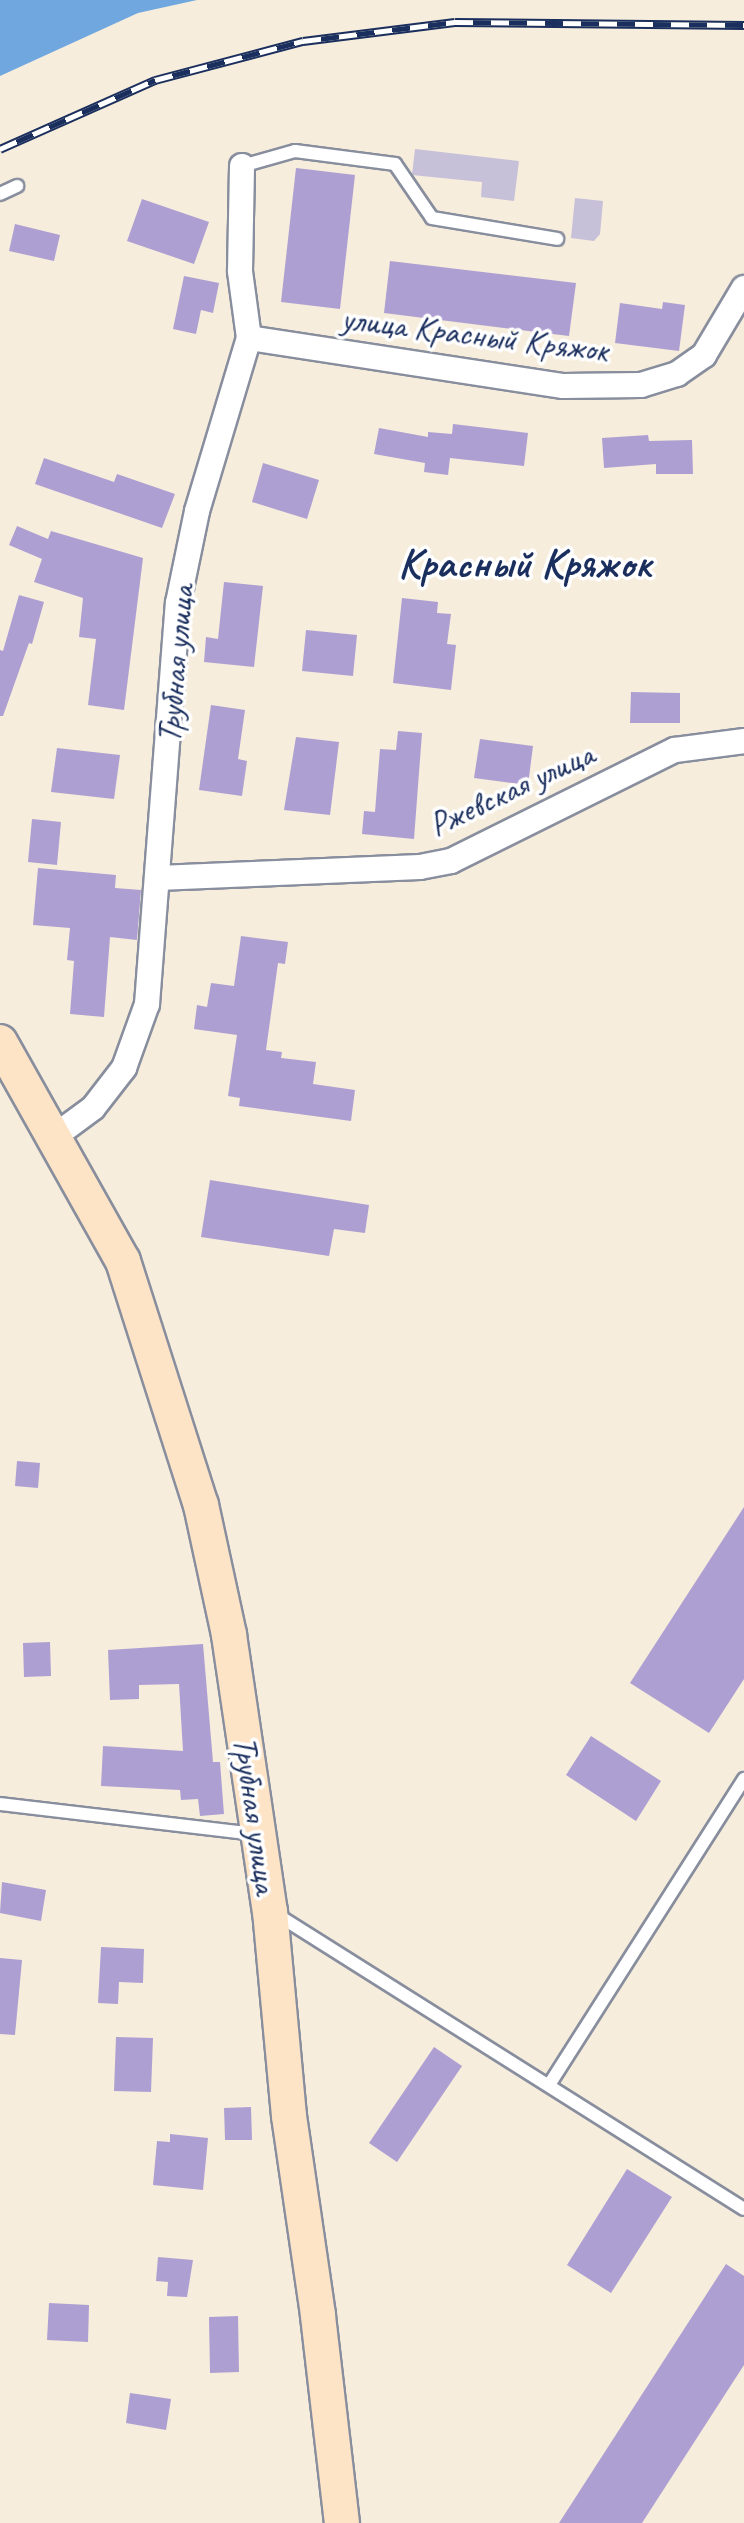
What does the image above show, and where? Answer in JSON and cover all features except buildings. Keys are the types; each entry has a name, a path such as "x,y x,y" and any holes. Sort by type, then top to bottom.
{"main road":[{"name":"Трубная улица","path":"0,1042 123,1261 201,1505 229,1635 260,1834 289,2116 318,2316 342,2523"}],"street":[{"name":"Трубная улица","path":"55,1136 93,1108 124,1068 141,1029 147,1004 178,603 197,511 249,338 240,271 242,166"},
{"name":"улица Красный Кряжок","path":"249,338 563,386 641,385 677,374 704,355 744,288"},
{"name":"Ржевская улица","path":"158,878 420,867 451,861 675,750 744,741"}],"lane":[{"path":"242,166 295,151 395,164 432,218 557,239"},
{"path":"0,194 17,186"},
{"path":"549,2085 744,1779"},
{"path":"0,1804 260,1834"},
{"path":"270,1911 744,2209"}],"shaded area":[{"path":"415,149 519,161 514,201 481,197 482,182 412,175"},
{"path":"575,198 603,201 600,234 594,241 571,238"}],"water":[{"path":"0,0 197,0 138,13 0,76"}],"railway":[{"path":"0,149 155,80 303,41 455,22 744,25"}],"district":[{"name":"Красный Кряжок","path":"525,564"}]}
